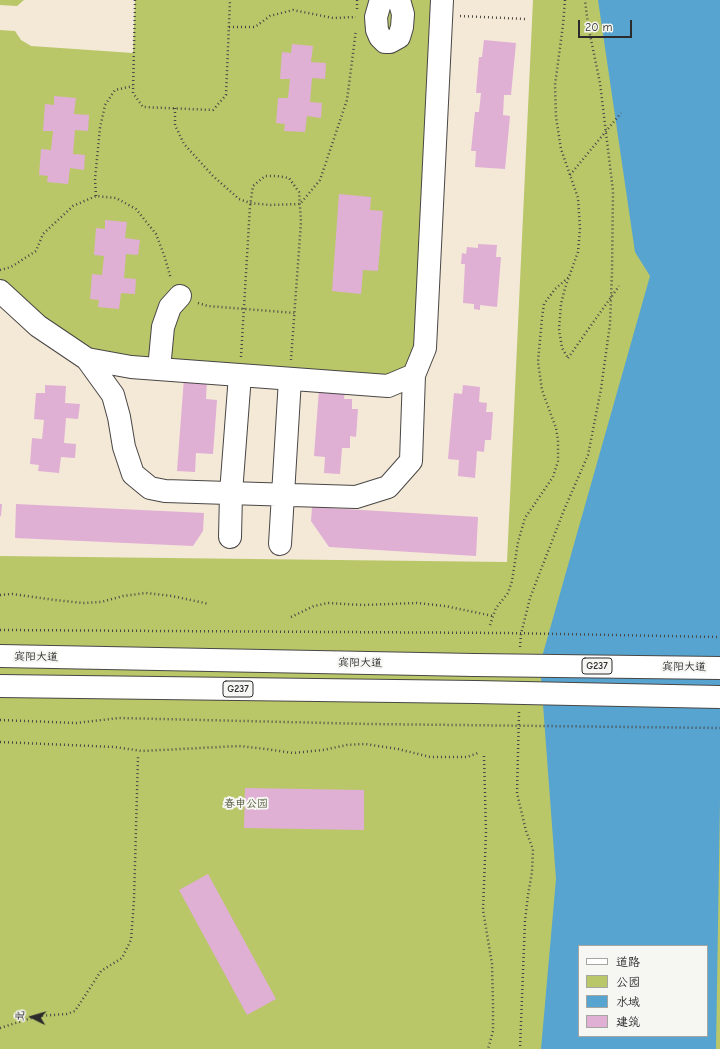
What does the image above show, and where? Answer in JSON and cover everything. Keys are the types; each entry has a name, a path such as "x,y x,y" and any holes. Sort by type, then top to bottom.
{"main road":[{"path":"372,12 380,37 386,42 395,40 399,37 402,27 403,14 399,0"},
{"path":"0,291 38,326 87,359 113,395 119,417 124,447 133,474 150,488 165,491 356,498 388,487 411,461 414,375 426,348 442,8"},
{"path":"159,369 163,326 170,307 180,296"},
{"path":"87,359 131,367 388,386 414,375"},
{"path":"230,537 240,375"},
{"path":"280,544 290,379"},
{"name":"宾阳大道","path":"0,656 720,668"},
{"name":"G237","path":"0,686 475,692 720,697"}],"path":[{"path":"135,0 133,93 143,107 213,110 226,95 230,0"},
{"path":"357,0 372,12"},
{"path":"565,0 555,85 556,117 561,149 578,198 580,228 578,252 564,288 561,304 559,330 562,348 568,358 619,286"},
{"path":"520,648 521,634 535,585 564,510 588,455 601,389 610,324 613,191 600,83 588,25 585,0"},
{"path":"442,8 526,19"},
{"path":"229,27 255,27 270,16 293,10 332,18 372,12"},
{"path":"175,108 175,125 184,144 213,176 239,199 250,203 270,205 300,204 320,180 347,100 356,25"},
{"path":"96,196 95,179 98,142 105,104 115,90 133,86"},
{"path":"570,175 621,113"},
{"path":"240,375 250,203 253,186 265,176 289,178 299,192 301,222 290,379"},
{"path":"0,270 11,267 36,251 43,234 74,206 96,196 116,198 136,208 156,234 172,280 180,296 208,306 295,313"},
{"path":"490,625 496,608 508,593 512,581 518,542 525,518 554,477 558,461 558,440 556,428 542,390 538,362 544,304 555,289 569,277"},
{"path":"0,595 12,594 83,603 101,602 123,596 146,593 172,596 209,604"},
{"path":"291,617 314,606 328,603 363,605 417,603 445,606 493,616"},
{"path":"0,630 498,633 720,637"},
{"path":"518,709 517,793 526,831 533,849 532,872 526,921 520,1049"},
{"path":"0,720 76,723 119,718 369,724 720,728"},
{"path":"0,742 115,747 142,751 239,746 293,753 365,744 398,749 430,757 467,758 478,753"},
{"path":"484,756 486,832 483,910 492,964 493,1031 488,1049"},
{"path":"0,1028 38,1016 67,1014 75,1011 101,971 122,958 131,940 134,900 138,757"}],"green space":[{"path":"0,0 24,0 17,6 0,5"},
{"path":"135,0 437,0 420,343 409,368 387,378 92,354 39,320 0,279 0,30 15,31 21,40 31,46 133,53"},
{"name":"春申公园","path":"533,0 720,0 720,1049 0,1049 0,556 507,562"}],"water":[{"path":"598,0 720,0 720,801 716,1049 541,1049 556,879 540,664 650,276 635,252"}],"building":[{"path":"484,40 516,43 511,95 504,95 503,115 510,116 505,169 475,167 476,151 471,151 475,112 479,112 481,93 476,93 479,57 482,57"},
{"path":"292,44 313,46 311,62 326,63 325,79 312,78 310,102 322,103 321,118 307,116 305,132 284,131 285,124 276,123 278,98 288,98 290,79 280,79 282,52 291,53"},
{"path":"54,96 76,98 74,114 89,115 88,131 75,130 73,154 85,155 84,170 70,168 68,184 47,182 48,176 39,175 41,149 51,150 53,131 43,131 45,104 54,105"},
{"path":"339,194 371,197 370,210 383,211 378,271 363,270 361,294 332,291"},
{"path":"105,220 127,222 125,238 140,240 138,255 126,254 124,278 136,279 135,294 121,293 119,309 98,307 99,300 90,299 92,274 102,275 104,256 94,255 96,228 105,229"},
{"path":"478,244 497,245 496,257 501,257 497,307 480,305 480,310 474,309 474,304 463,303 465,264 461,264 462,253 466,254 467,247 478,248"},
{"path":"184,378 207,380 206,399 217,400 213,454 196,453 195,472 177,471"},
{"path":"346,383 344,399 352,399 352,409 358,409 356,437 350,436 350,448 342,448 340,474 324,473 325,457 314,456 319,389"},
{"path":"45,385 66,386 65,403 80,404 78,419 66,418 64,443 76,444 75,458 61,457 59,473 38,471 39,465 30,464 32,438 42,439 44,420 34,419 36,393 45,393"},
{"path":"463,385 480,387 479,402 487,403 486,412 493,412 491,440 485,440 484,452 477,451 475,478 458,476 459,460 448,459 454,393 462,394"},
{"path":"0,504 2,504 1,516 0,516"},
{"path":"16,504 204,513 203,531 193,546 15,538"},
{"path":"312,507 478,517 476,556 329,547 311,521"},
{"path":"245,788 364,790 364,830 244,828"},
{"path":"208,874 276,999 247,1015 179,890"}]}
